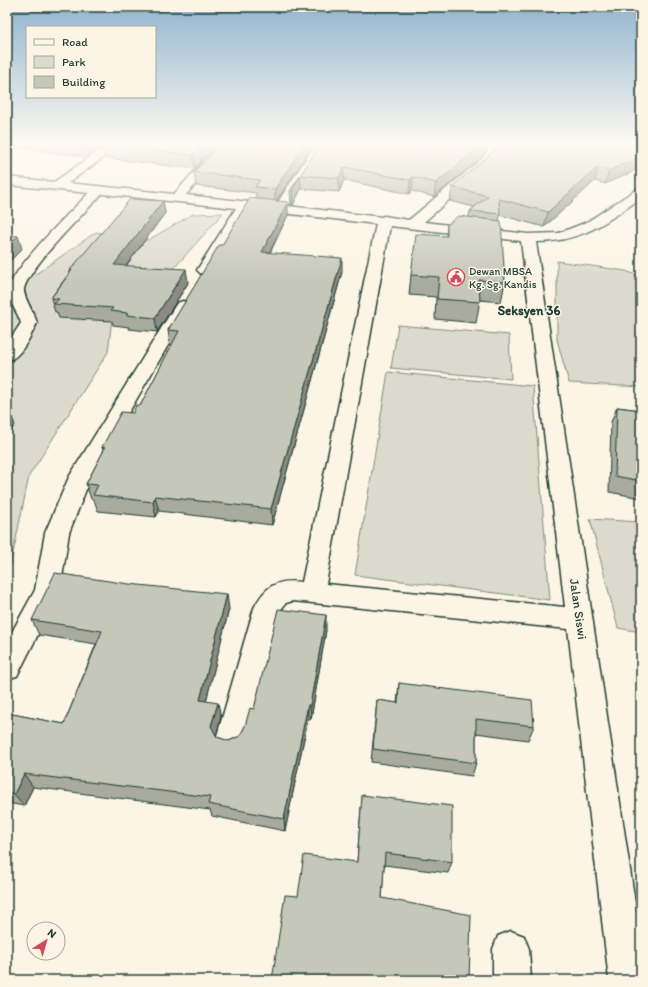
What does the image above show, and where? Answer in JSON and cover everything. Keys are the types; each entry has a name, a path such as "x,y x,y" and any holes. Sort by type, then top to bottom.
{"street":[{"path":"7,356 29,324 28,315 16,295 17,284 36,259 99,191"},
{"path":"110,191 414,223 528,238 558,237 575,233 597,221 641,192"},
{"path":"177,198 183,191"},
{"path":"280,209 291,191"},
{"path":"414,223 452,191"},
{"path":"7,667 46,591 57,532 80,477 244,205"},
{"path":"312,593 384,220"},
{"name":"Jalan Siswi","path":"528,238 628,980"},
{"path":"231,738 267,608 278,594 293,591 580,620"}],"green space":[{"path":"223,213 168,275 116,285 108,352 29,476 10,568 7,567 7,294 96,232 148,240 193,214"},
{"path":"557,261 626,271 641,277 641,387 569,383 557,340"},
{"path":"398,325 509,335 511,379 391,368"},
{"path":"388,372 533,386 550,600 355,575"},
{"path":"590,519 641,522 641,632 618,628"}],"building":[{"path":"468,191 571,191 548,212 499,199 500,214 470,211 488,196"},
{"path":"250,198 288,202 262,252 342,258 271,509 155,496 153,502 93,495 98,485 86,484 105,448 102,447 121,412 133,413 136,405 140,406 179,331 168,330 219,245 222,245"},
{"path":"130,199 163,201 114,265 186,269 155,318 126,315 128,313 110,311 113,308 54,304 59,299 51,298 72,270 70,270"},
{"path":"458,216 501,221 505,282 479,280 480,302 437,299 439,277 411,275 416,234 447,236 447,225"},
{"path":"7,235 18,236 7,246"},
{"path":"617,407 641,410 641,481 615,476"},
{"path":"55,573 129,584 227,594 200,700 218,703 211,726 217,737 229,741 240,736 245,726 250,708 254,709 278,609 326,615 310,705 308,705 284,819 208,804 210,797 24,774 14,794 7,792 7,713 64,724 102,631 32,620"},
{"path":"399,683 532,700 534,726 476,719 476,763 373,749 377,700 398,703"},
{"path":"362,795 452,806 452,862 385,853 382,898 471,915 469,980 272,980 285,895 298,896 304,855 357,862"}],"place":[{"name":"Dewan MBSA Kg. Sg. Kandis","path":"456,277"}],"district":[{"name":"Seksyen 36","path":"529,310"}]}
